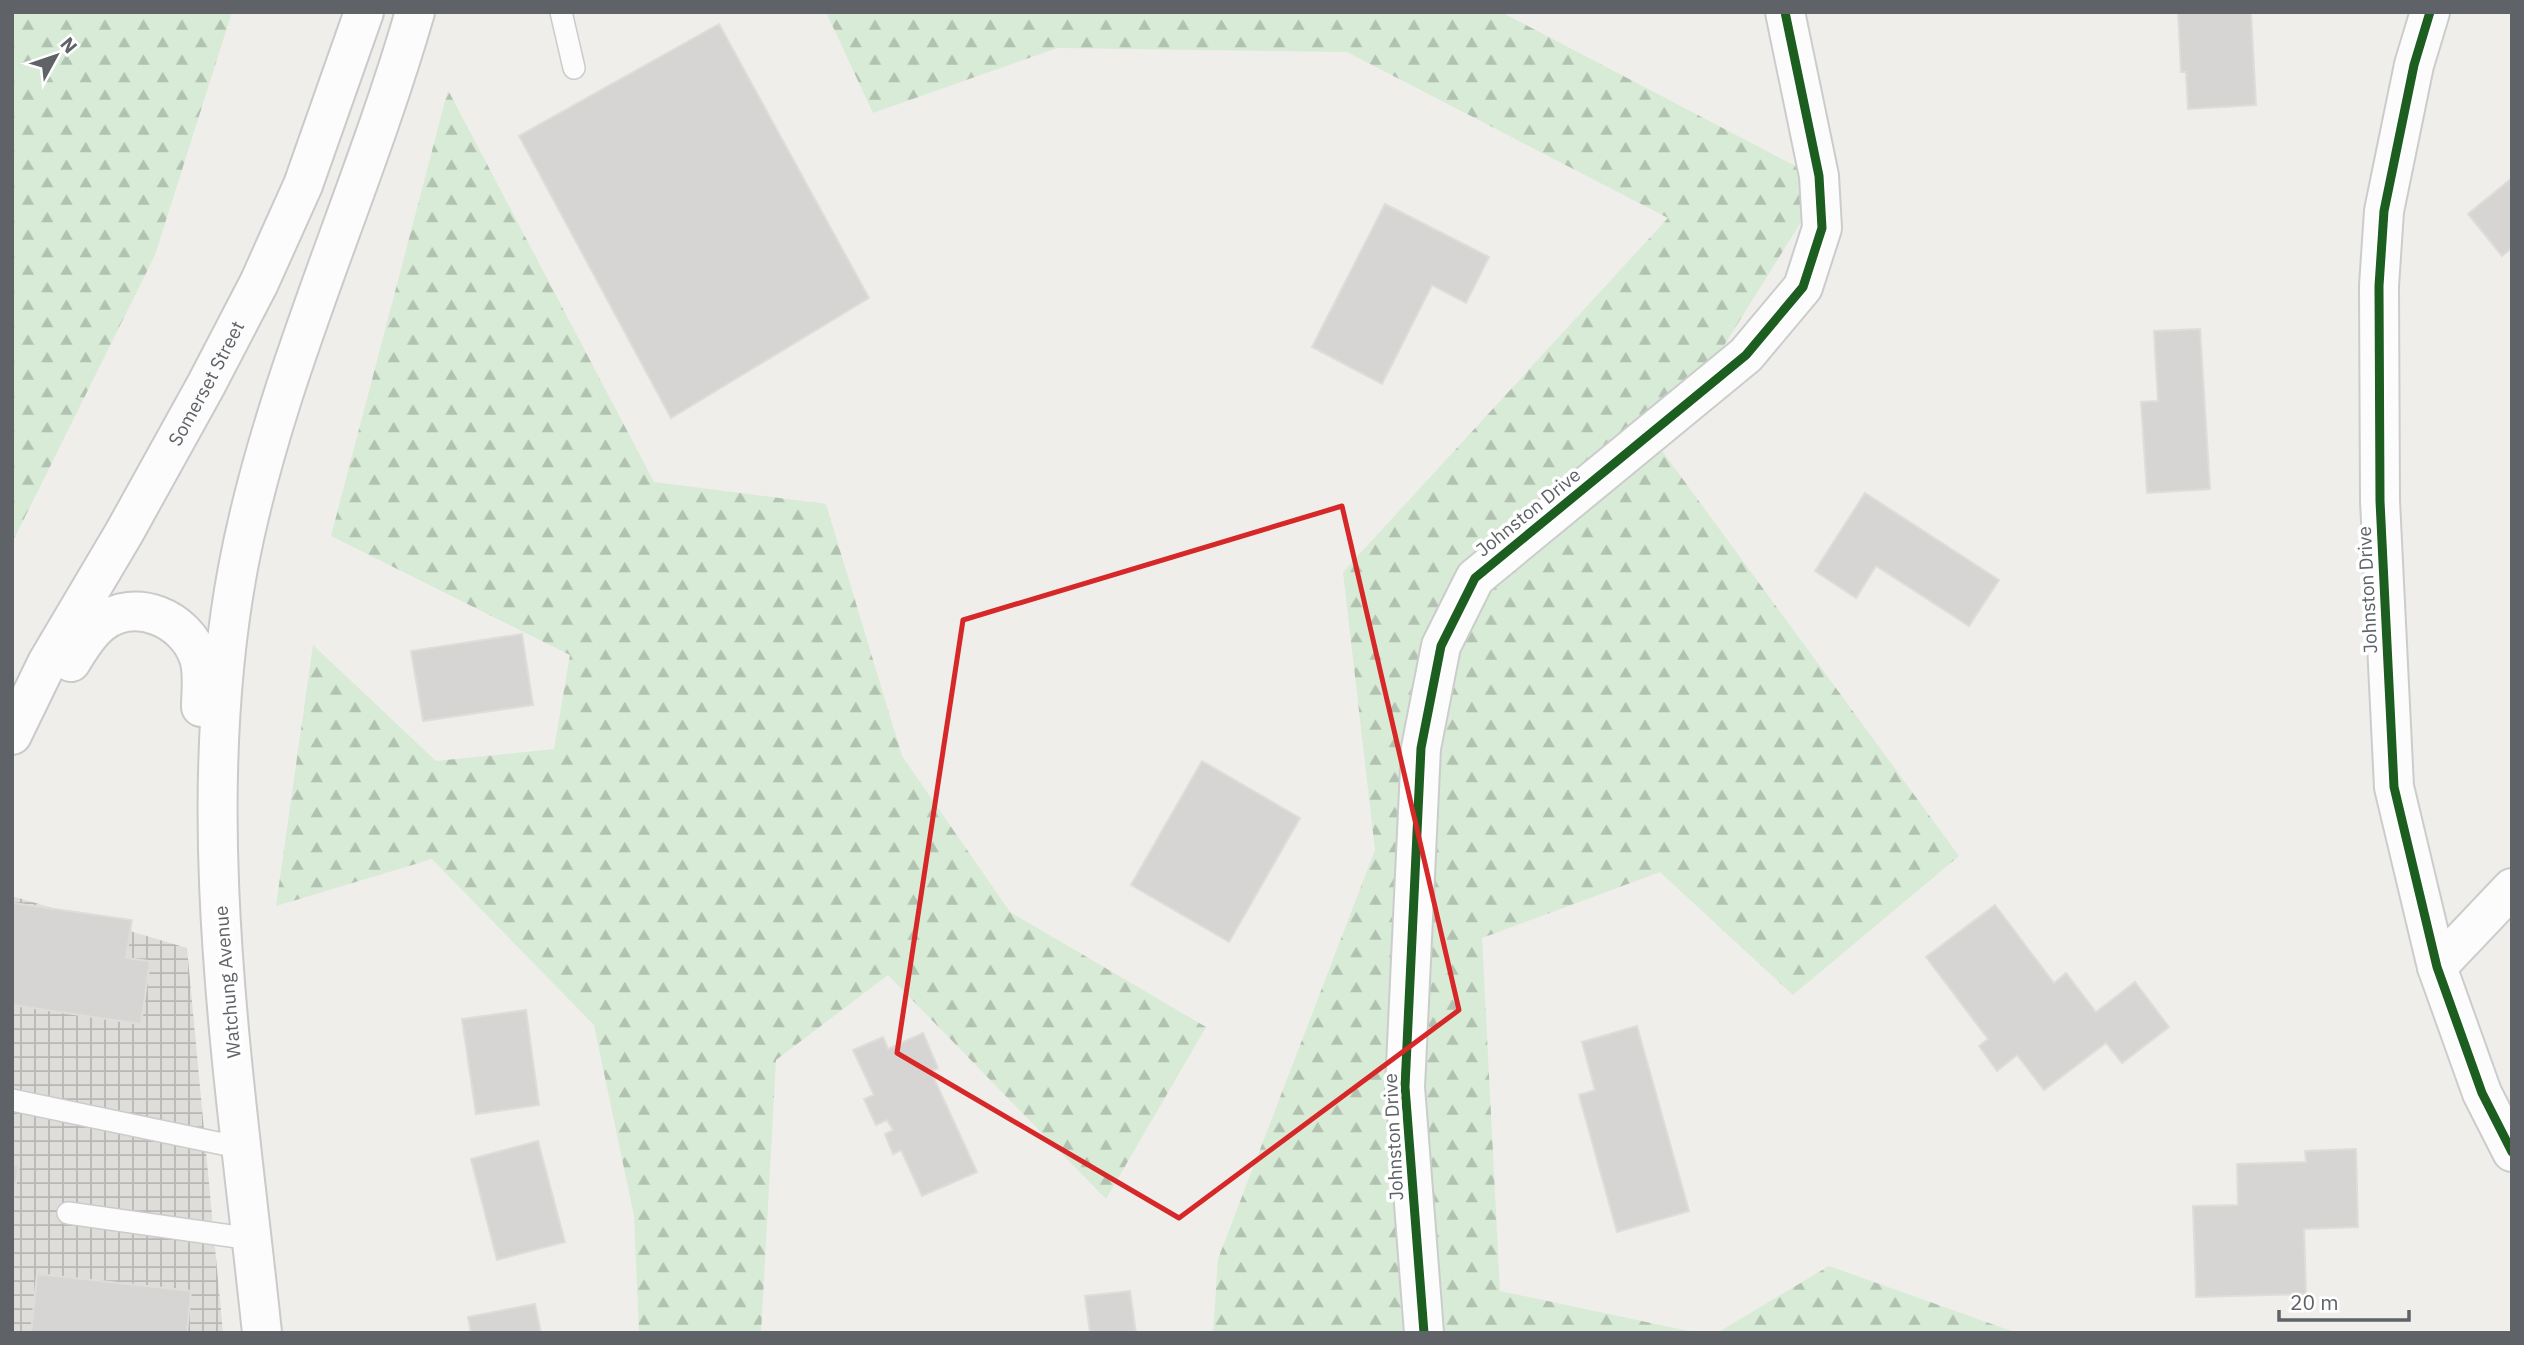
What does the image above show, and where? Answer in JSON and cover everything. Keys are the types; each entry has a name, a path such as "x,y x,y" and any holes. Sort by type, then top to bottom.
{"street":[{"name":"Somerset Street","path":"12,735 47,663 124,533 259,284 303,185 365,12"},
{"name":"Watchung Avenue","path":"262,1333 220,935 219,759 228,630 239,565 277,415 371,151 415,12"},
{"name":"Johnston Drive","path":"1424,1333 1405,1087 1422,748 1441,646 1475,578 1746,355 1803,287 1822,228 1819,176 1785,12"},
{"name":"Johnston Drive","path":"2430,12 2414,65 2384,211 2379,286 2380,501 2394,787 2437,967 2482,1093 2512,1152"},
{"path":"12,747 85,639 101,623 118,614 133,611 157,614 188,638 199,657 200,765 220,935"},
{"path":"2437,967 2512,888"}],"lane":[{"path":"561,12 574,68"},
{"path":"12,1101 242,1148"},
{"path":"68,1213 253,1239"}],"highlighted area":[{"path":"1342,506 1459,1010 1179,1218 897,1053 963,620"}],"shaded area":[{"path":"12,896 187,948 223,1333 12,1333"}],"green space":[{"path":"12,12 232,12 155,255 12,543"},
{"path":"826,12 1501,12 1826,182 1660,448 1959,856 1793,995 1660,872 1482,938 1500,1291 1698,1333 1213,1333 1218,1259 1375,850 1343,572 1668,218 1347,52 1057,48 873,113"},
{"path":"448,90 654,482 826,504 902,756 1010,912 1206,1027 1106,1199 888,975 776,1060 761,1333 639,1333 634,1216 594,1025 432,859 276,906 313,645 436,761 554,749 570,655 331,536"},
{"path":"1829,1266 2017,1333 1717,1333"}],"building":[{"path":"2178,12 2251,12 2256,105 2188,109 2186,72 2181,72"},
{"path":"719,24 869,298 671,418 519,136"},
{"path":"2512,178 2512,248 2502,256 2468,214"},
{"path":"1385,204 1489,257 1466,303 1432,285 1382,384 1312,347"},
{"path":"2200,329 2210,489 2147,493 2141,402 2158,401 2154,331"},
{"path":"1865,493 1999,580 1969,626 1876,566 1856,598 1815,571"},
{"path":"522,634 533,705 423,721 411,651"},
{"path":"1202,761 1300,818 1229,942 1131,885"},
{"path":"13,903 132,920 126,958 150,961 141,1024 12,1005"},
{"path":"1995,905 2054,983 2066,973 2096,1012 2135,982 2169,1027 2122,1063 2106,1043 2044,1090 2017,1055 1997,1071 1979,1046 1988,1039 1926,957"},
{"path":"526,1010 539,1105 476,1114 462,1019"},
{"path":"1637,1026 1689,1211 1617,1232 1579,1095 1595,1090 1582,1042"},
{"path":"923,1033 938,1068 931,1072 977,1172 922,1196 901,1150 893,1154 885,1134 893,1130 887,1120 876,1125 864,1099 874,1095 853,1050 883,1037 888,1049"},
{"path":"538,1141 565,1242 497,1260 471,1159"},
{"path":"2356,1149 2358,1227 2304,1229 2306,1294 2196,1297 2193,1206 2238,1205 2237,1164 2306,1162 2305,1151"},
{"path":"12,1165 19,1166 12,1205"},
{"path":"37,1274 191,1291 187,1333 31,1333"},
{"path":"1130,1291 1136,1333 1090,1333 1085,1296"},
{"path":"535,1304 541,1333 471,1333 468,1317"}],"cycle path":[{"path":"1424,1333 1405,1087 1421,748 1441,646 1475,578 1746,355 1803,287 1822,228 1819,176 1785,12"},
{"path":"2430,12 2414,65 2384,211 2379,286 2380,501 2394,787 2437,967 2482,1093 2512,1152"}]}
